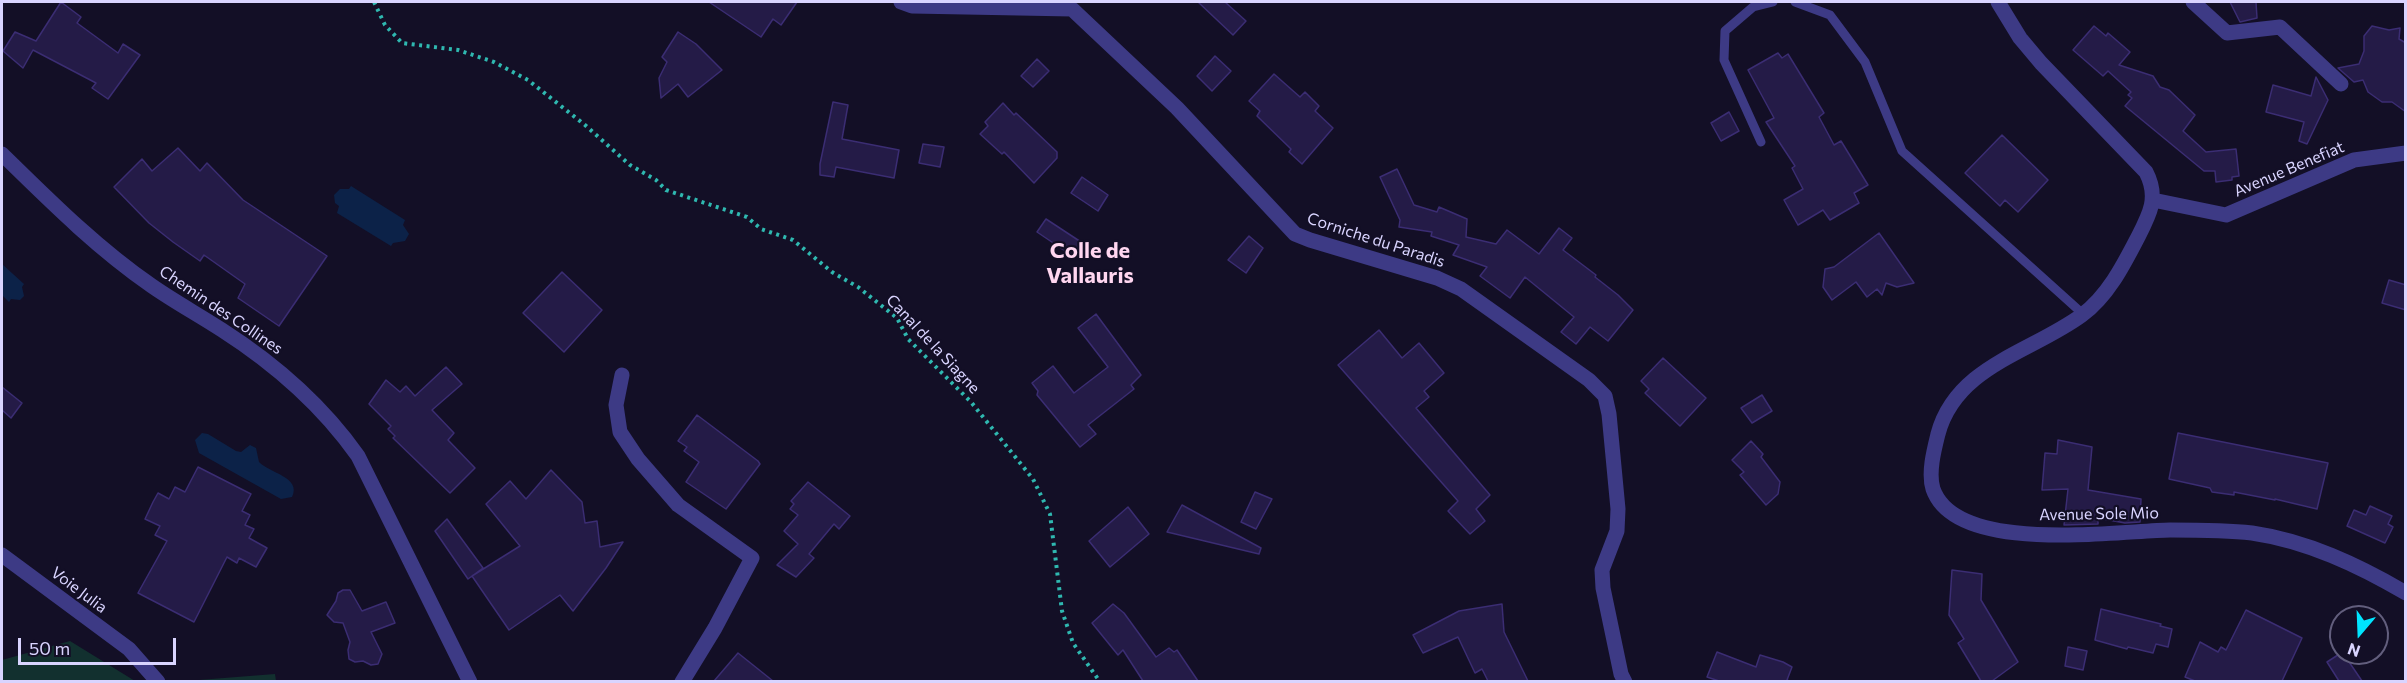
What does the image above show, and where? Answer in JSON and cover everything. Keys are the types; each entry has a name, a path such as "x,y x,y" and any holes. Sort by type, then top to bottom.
{"street":[{"name":"Corniche du Paradis","path":"900,2 912,6 1074,5 1178,108 1295,234 1437,278 1461,290 1589,380 1605,396 1609,414 1618,509 1617,531 1602,570 1603,588 1620,674 1625,681"},
{"path":"1998,2 2020,38 2041,63 2146,172 2152,185 2153,200"},
{"path":"2193,2 2227,33 2280,27 2341,84"},
{"name":"Avenue Benefiat","path":"2153,200 2226,215 2354,160 2406,153"},
{"name":"Chemin des Collines","path":"2,154 106,252 152,286 225,332 285,376 319,407 358,456 470,681"},
{"name":"Avenue Sole Mio","path":"2153,200 2146,221 2122,267 2107,289 2083,314 1988,368 1963,389 1948,409 1938,434 1930,478 1933,490 1940,502 1954,514 1993,530 2046,536 2170,530 2250,533 2286,539 2339,559 2406,593"},
{"path":"622,375 616,405 620,432 638,459 678,506 752,558 715,628 682,681"},
{"name":"Voie Julia","path":"2,555 129,649 158,681"}],"lane":[{"path":"1761,142 1724,60 1725,31 1753,7 1773,2"},
{"path":"1795,2 1830,15 1865,63 1902,151 2083,314"}],"path":[{"name":"Canal de la Siagne","path":"374,2 385,25 402,43 458,50 494,62 528,80 585,124 630,165 656,180 666,190 747,217 761,229 793,240 832,272 858,287 897,318 908,339 971,402 1033,479 1050,514 1062,610 1073,643 1100,681"}],"green space":[{"path":"70,641 135,681 2,681 2,660"},
{"path":"275,674 276,681 186,681"}],"water":[{"path":"351,186 405,220 403,225 409,234 405,241 393,243 391,246 337,213 339,206 335,203 334,195 340,189 349,189"},
{"path":"2,264 24,284 22,287 24,296 20,300 11,299 9,302 2,295"},
{"path":"202,433 208,434 236,451 241,452 250,445 256,448 259,462 289,480 294,490 292,497 281,499 199,453 195,440"}],"building":[{"path":"61,2 81,17 77,23 118,53 123,44 140,55 108,99 92,88 96,83 33,50 23,68 3,51 15,32 36,41"},
{"path":"709,2 797,2 781,25 773,19 761,37"},
{"path":"1198,2 1225,2 1246,21 1233,35"},
{"path":"2230,2 2256,2 2257,18 2240,22"},
{"path":"2094,26 2106,36 2108,33 2130,52 2119,65 2153,76 2160,87 2169,90 2195,115 2183,131 2206,152 2236,149 2239,176 2232,177 2232,180 2216,182 2215,171 2204,171 2125,106 2132,98 2128,95 2131,92 2108,71 2103,76 2073,50"},
{"path":"2372,26 2389,30 2400,28 2399,39 2406,43 2406,112 2392,102 2382,102 2368,92 2363,80 2354,82 2338,68 2359,64 2364,51 2364,36"},
{"path":"678,32 696,44 722,70 688,97 678,84 661,98 659,78 667,62 662,57"},
{"path":"1778,53 1782,58 1788,54 1824,113 1819,117 1834,145 1841,141 1868,185 1854,193 1859,203 1830,220 1823,210 1798,225 1784,200 1803,189 1792,168 1795,166 1766,122 1774,118 1748,70"},
{"path":"1215,56 1231,71 1212,91 1197,76"},
{"path":"1037,59 1049,71 1033,87 1021,76"},
{"path":"1274,74 1300,97 1305,92 1319,106 1315,111 1333,128 1302,164 1289,152 1291,149 1257,116 1260,111 1249,101"},
{"path":"2316,77 2328,100 2307,144 2299,141 2304,122 2266,112 2273,85 2311,96"},
{"path":"833,102 848,105 842,139 899,150 894,178 836,167 834,177 820,175 820,164"},
{"path":"1003,103 1057,152 1057,158 1034,183 1004,152 1002,154 980,134 988,126 985,122"},
{"path":"1729,112 1739,131 1721,141 1711,123"},
{"path":"2002,135 2048,180 2018,212 2005,200 2000,206 1965,173"},
{"path":"923,144 944,147 940,167 919,163"},
{"path":"178,148 200,171 207,163 243,200 327,256 279,326 238,298 245,284 204,255 200,261 173,242 149,223 114,187 142,159 152,171"},
{"path":"1397,169 1414,205 1437,212 1439,207 1467,219 1466,237 1496,244 1507,230 1539,254 1559,228 1572,238 1563,250 1596,275 1595,277 1633,310 1608,341 1590,327 1576,344 1561,332 1574,317 1525,277 1510,298 1480,276 1487,267 1453,255 1459,245 1431,236 1432,232 1399,227 1400,220 1380,177"},
{"path":"1082,177 1108,195 1098,211 1071,193"},
{"path":"1046,219 1081,242 1071,255 1037,232"},
{"path":"1879,233 1914,283 1897,287 1886,283 1882,295 1877,289 1867,297 1856,282 1832,300 1823,287 1825,269 1834,267"},
{"path":"1249,236 1263,248 1246,273 1228,260"},
{"path":"562,272 602,310 564,352 523,313"},
{"path":"2389,280 2406,285 2406,310 2382,303"},
{"path":"1096,314 1141,375 1131,385 1134,389 1088,425 1096,434 1080,447 1037,395 1038,391 1032,383 1053,366 1074,393 1108,367 1078,328"},
{"path":"1379,330 1402,358 1419,343 1444,373 1424,391 1429,397 1416,408 1490,495 1476,509 1485,521 1470,534 1448,511 1458,501 1338,365"},
{"path":"1663,358 1706,398 1680,426 1645,393 1649,389 1641,381"},
{"path":"446,367 462,384 432,410 454,433 448,440 475,468 450,493 393,438 395,436 388,429 391,426 369,404 386,380 400,392 406,386 415,396"},
{"path":"2,387 22,403 11,418 2,410"},
{"path":"1762,395 1772,411 1752,423 1741,408"},
{"path":"697,415 760,464 726,509 686,482 699,462 684,451 687,447 678,441"},
{"path":"2178,433 2328,463 2317,509 2234,492 2234,495 2212,492 2210,488 2169,479"},
{"path":"2058,440 2092,447 2088,490 2141,499 2140,522 2125,523 2098,518 2098,524 2064,525 2068,489 2042,490 2045,453 2057,454"},
{"path":"1751,441 1763,454 1761,457 1780,482 1778,494 1766,505 1740,475 1744,472 1732,460"},
{"path":"198,467 251,494 242,511 250,515 245,525 254,529 249,538 267,548 256,567 239,558 237,563 227,557 194,622 138,593 167,541 155,535 160,526 145,519 153,502 158,493 169,499 175,487 185,492"},
{"path":"551,470 582,502 585,523 597,521 600,547 623,542 573,611 560,595 509,630 472,576 520,546 486,504 510,481 526,499"},
{"path":"808,482 850,516 839,529 834,524 809,554 814,558 796,577 777,565 798,544 784,531 798,515 790,509 794,504 791,501"},
{"path":"1255,492 1272,499 1256,529 1241,522"},
{"path":"1182,505 1261,548 1259,554 1167,532"},
{"path":"2370,506 2392,516 2388,524 2393,527 2385,543 2347,526 2354,510 2366,515"},
{"path":"1128,507 1149,534 1110,567 1089,541"},
{"path":"447,519 483,568 468,579 435,531"},
{"path":"1952,570 1982,574 1981,600 2018,662 1992,681 1981,681 1958,643 1964,639 1949,615"},
{"path":"350,590 362,611 386,602 395,623 371,632 382,654 378,664 371,665 349,659 350,642 343,623 334,622 327,615 338,593"},
{"path":"1113,604 1124,613 1156,657 1169,648 1174,652 1177,650 1198,681 1143,681 1123,650 1118,655 1092,623"},
{"path":"1502,604 1504,632 1528,681 1488,681 1482,669 1475,673 1458,637 1423,653 1413,635 1459,611"},
{"path":"2101,609 2161,624 2160,626 2172,629 2168,647 2156,644 2153,653 2095,640"},
{"path":"2246,610 2302,638 2282,681 2195,681 2185,677 2200,642 2218,652 2221,647 2226,650"},
{"path":"2068,647 2087,651 2083,670 2065,666"},
{"path":"1717,652 1756,667 1760,655 1783,662 1792,667 1787,680 1789,681 1719,681 1707,677"},
{"path":"738,653 773,681 714,681"},
{"path":"2329,661 2329,665 2351,665 2362,681 2339,681 2327,662"}],"district":[{"name":"Colle de Vallauris","path":"1090,264"}]}
